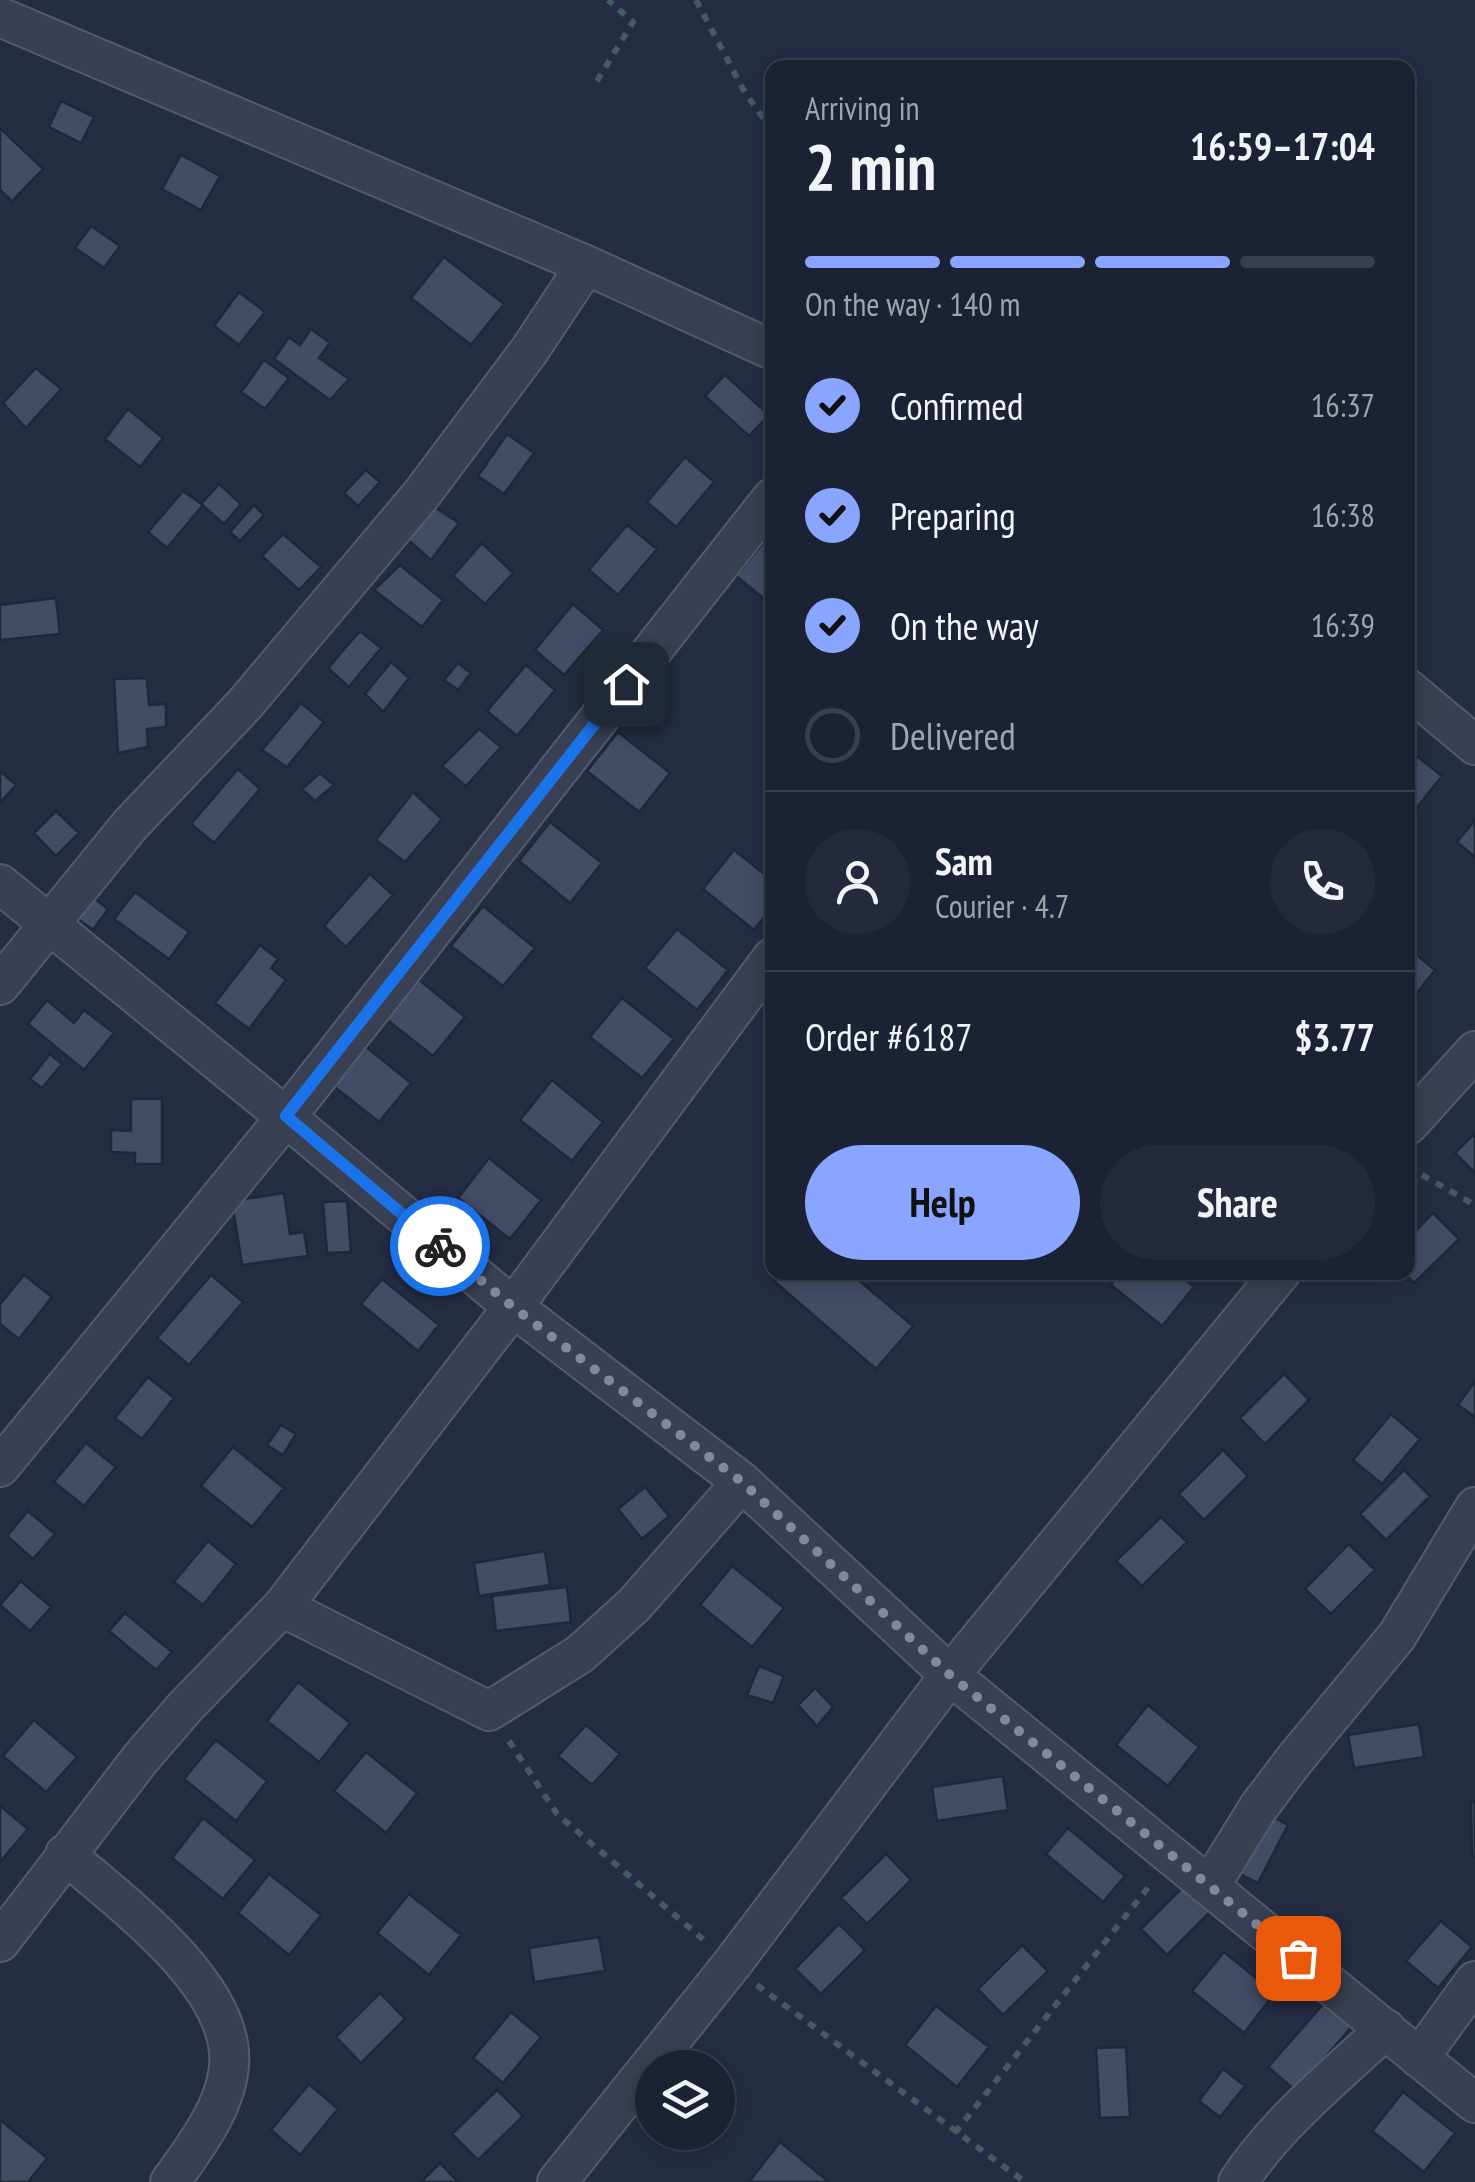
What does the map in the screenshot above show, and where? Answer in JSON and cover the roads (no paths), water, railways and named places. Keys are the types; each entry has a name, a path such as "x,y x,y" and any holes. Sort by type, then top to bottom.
{"street":[{"path":"6,30 586,266 765,347"},
{"path":"0,985 130,825 245,704 409,510 529,350 586,266"},
{"path":"0,1467 286,1116 765,507"},
{"path":"1415,695 1475,745"},
{"path":"0,884 513,1307 742,1482 950,1675 1475,2103"},
{"path":"0,1942 65,1854 186,1706 282,1608 513,1307 765,967"},
{"path":"1415,1112 1475,1051"},
{"path":"557,2182 732,1964 950,1675 1274,1280"},
{"path":"282,1608 489,1711 580,1654 634,1605 742,1482"},
{"path":"1210,1886 1294,1759 1398,1636 1475,1508"},
{"path":"65,1854 163,1938 212,2001 229,2051 224,2088 204,2135 170,2182"},
{"path":"1419,2058 1475,1981"},
{"path":"1238,2182 1289,2120 1386,2029"}]}
